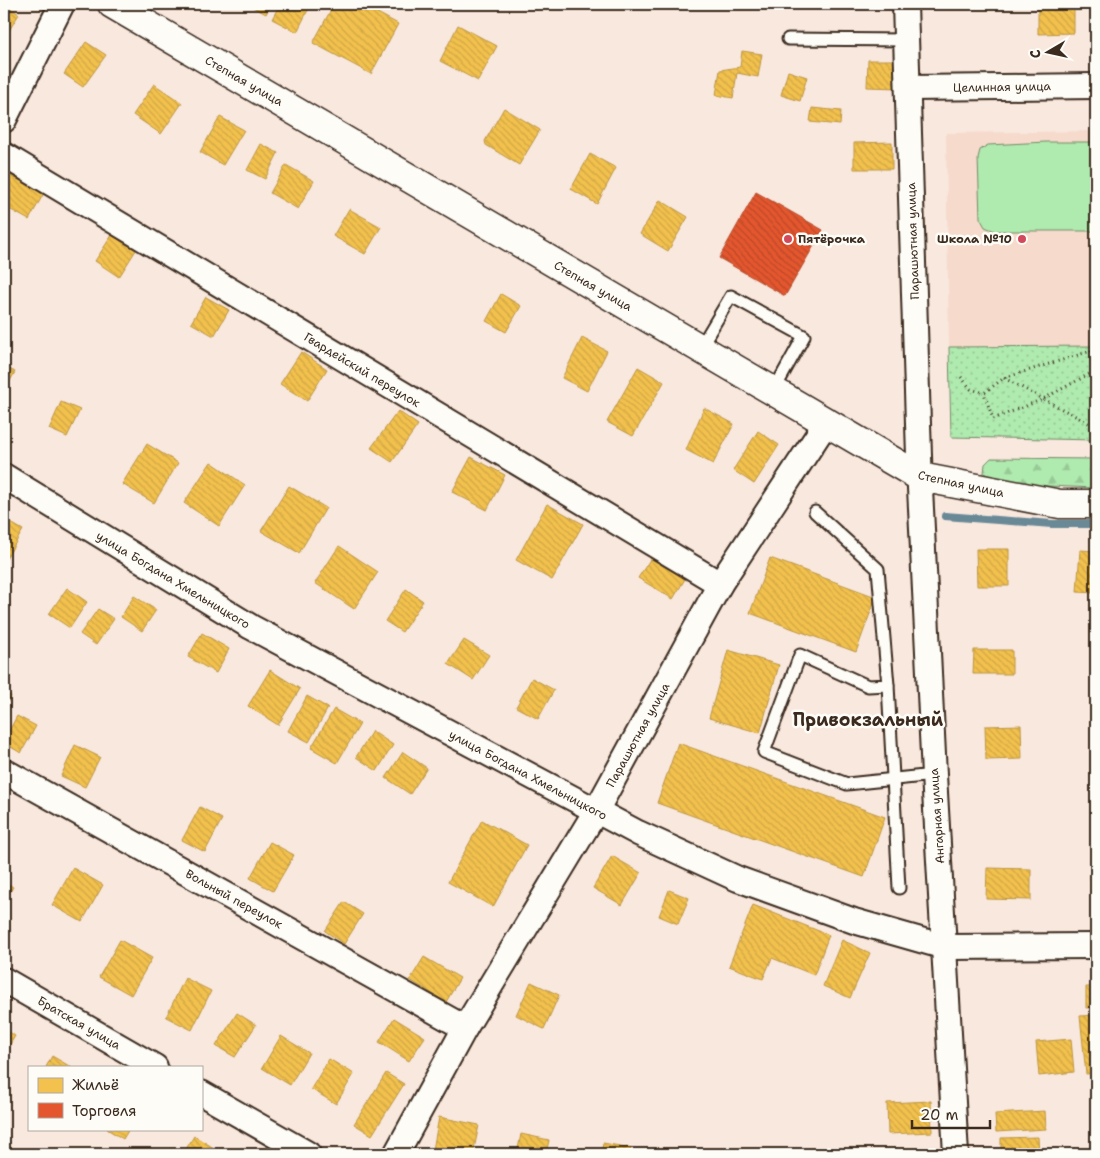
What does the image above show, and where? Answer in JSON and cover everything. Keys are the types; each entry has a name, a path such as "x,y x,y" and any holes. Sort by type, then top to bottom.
{"street":[{"path":"4,120 62,4"},
{"name":"Степная улица","path":"112,4 920,477 1060,504 1096,504"},
{"name":"Парашютная улица","path":"905,4 920,477"},
{"name":"Целинная улица","path":"909,88 1096,86"},
{"name":"Гвардейский переулок","path":"4,155 720,584"},
{"name":"Парашютная улица","path":"396,1154 465,1028 596,811 720,584 826,423"},
{"name":"улица Богдана Хмельницкого","path":"4,476 251,627 638,833 738,879 854,921 945,948 1096,946"},
{"name":"Ангарная улица","path":"920,477 934,775 956,1154"},
{"name":"Вольный переулок","path":"4,771 465,1028"},
{"name":"Братская улица","path":"4,980 153,1066"},
{"path":"202,1094 308,1154"}],"lane":[{"path":"788,39 907,40"},
{"path":"699,349 731,296 804,336 773,392"},
{"path":"815,512 878,569 888,685 899,888"},
{"path":"888,685 868,686 800,655 764,752 847,784 934,775"}],"path":[{"path":"984,393 1004,378 1091,351 1095,371 1095,446"},
{"path":"984,393 993,419 1044,399 1095,371"},
{"path":"960,377 971,389 984,393"},
{"path":"1004,378 1095,425"}],"shaded area":[{"name":"Школа №10","path":"1096,131 1096,346 949,347 946,133"}],"green space":[{"path":"1096,142 1096,231 995,231 985,227 980,218 978,158 980,150 988,145"},
{"path":"1096,346 1096,440 951,437 949,347"},
{"path":"991,458 1096,459 1096,488 1001,484 984,473 985,464"}],"building: Жильё":[{"path":"4,4 19,14 4,39"},
{"path":"247,4 271,4 266,14"},
{"path":"280,4 311,4 297,32 272,19"},
{"path":"334,4 373,4 370,9 398,24 371,74 313,43"},
{"path":"1038,4 1085,4 1085,10 1074,10 1074,33 1038,34"},
{"path":"458,25 497,46 478,81 440,61"},
{"path":"86,42 106,55 83,87 64,74"},
{"path":"742,51 762,54 758,77 737,73 733,98 716,95 720,70 740,67"},
{"path":"868,60 898,60 898,88 867,87"},
{"path":"788,71 807,77 800,101 781,95"},
{"path":"154,84 182,103 161,134 133,115"},
{"path":"504,108 540,130 519,165 486,145 485,141"},
{"path":"812,108 841,111 840,125 810,122"},
{"path":"220,117 244,130 223,165 200,152"},
{"path":"892,142 892,169 854,169 854,143"},
{"path":"261,144 278,153 265,179 247,170"},
{"path":"590,154 616,168 597,204 571,189"},
{"path":"286,165 314,181 298,209 270,193"},
{"path":"10,175 44,193 29,220 4,206 4,187"},
{"path":"660,200 688,217 668,251 640,234"},
{"path":"349,209 381,227 365,254 333,236"},
{"path":"112,235 136,250 119,277 95,261"},
{"path":"501,294 521,306 506,332 486,321"},
{"path":"206,297 229,310 214,336 191,323"},
{"path":"582,338 607,351 587,391 562,378"},
{"path":"301,352 327,369 307,401 280,384"},
{"path":"4,366 15,372 4,392"},
{"path":"638,367 664,382 633,436 607,422"},
{"path":"61,402 80,410 67,437 49,429"},
{"path":"704,408 734,424 713,464 686,450"},
{"path":"398,411 418,425 392,462 371,448"},
{"path":"758,431 779,445 754,484 733,470"},
{"path":"147,444 178,463 154,503 122,484"},
{"path":"471,457 505,475 487,510 452,492"},
{"path":"211,462 245,485 219,526 184,503"},
{"path":"289,486 326,508 299,553 261,531"},
{"path":"547,504 583,524 552,580 516,560"},
{"path":"4,519 23,530 6,559 4,558"},
{"path":"339,546 378,572 354,609 315,583"},
{"path":"976,549 1009,549 1009,586 977,586"},
{"path":"1080,550 1096,551 1096,593 1077,592"},
{"path":"651,558 685,579 673,599 638,578"},
{"path":"770,558 876,597 856,652 750,613"},
{"path":"67,588 87,602 70,628 49,614"},
{"path":"406,589 423,601 402,632 385,621"},
{"path":"134,596 156,610 142,631 121,617"},
{"path":"98,609 114,619 96,645 80,634"},
{"path":"202,633 229,649 216,673 188,657"},
{"path":"464,640 489,655 473,680 448,664"},
{"path":"728,650 779,665 760,733 709,718"},
{"path":"974,650 1012,650 1012,674 973,674"},
{"path":"270,670 300,689 278,725 248,706"},
{"path":"532,678 554,690 538,719 516,707"},
{"path":"4,692 11,696 4,709"},
{"path":"307,696 328,708 309,742 288,731"},
{"path":"334,709 360,724 337,763 311,748"},
{"path":"17,716 36,726 21,753 4,743"},
{"path":"1021,725 1022,759 986,760 985,726"},
{"path":"372,731 393,745 377,771 356,757"},
{"path":"678,743 885,817 864,877 657,803"},
{"path":"75,745 100,757 85,787 61,776"},
{"path":"403,752 427,768 410,794 386,778"},
{"path":"200,807 222,819 205,852 182,840"},
{"path":"482,820 527,845 493,907 448,882"},
{"path":"1092,826 1096,826 1096,880 1090,880"},
{"path":"270,842 294,855 273,891 250,878"},
{"path":"612,856 641,873 622,905 593,888"},
{"path":"73,868 103,885 82,922 52,905"},
{"path":"987,868 1031,869 1031,900 986,899"},
{"path":"4,881 13,887 4,902"},
{"path":"669,890 689,898 678,924 659,916"},
{"path":"344,902 363,914 344,944 325,931"},
{"path":"753,905 829,935 814,975 772,958 763,979 729,966"},
{"path":"120,940 152,958 131,995 99,977"},
{"path":"842,940 870,953 850,998 823,986"},
{"path":"424,957 460,978 446,1002 410,980"},
{"path":"185,978 211,991 192,1030 166,1017"},
{"path":"531,982 559,995 544,1029 516,1015"},
{"path":"1086,987 1096,987 1096,1007 1086,1008"},
{"path":"237,1013 256,1025 235,1057 216,1046"},
{"path":"1096,1015 1096,1073 1086,1074 1080,1016"},
{"path":"394,1018 425,1037 409,1061 379,1042"},
{"path":"4,1028 15,1036 4,1054"},
{"path":"281,1036 309,1053 290,1085 262,1068"},
{"path":"1071,1039 1074,1072 1039,1076 1036,1042"},
{"path":"52,1056 69,1066 47,1066"},
{"path":"329,1059 354,1074 336,1104 311,1089"},
{"path":"386,1073 404,1084 372,1135 354,1124"},
{"path":"931,1101 932,1132 888,1134 887,1103"},
{"path":"1045,1111 1046,1129 996,1132 995,1114"},
{"path":"439,1117 479,1125 473,1154 455,1154 433,1150"},
{"path":"109,1130 128,1130 123,1139"},
{"path":"521,1134 549,1140 546,1154 517,1154"},
{"path":"194,1136 224,1154 183,1154"},
{"path":"1038,1137 1039,1154 1001,1154 1001,1138"},
{"path":"603,1143 631,1148 629,1154 601,1154"}],"building: Торговля":[{"path":"756,192 823,230 785,296 719,258"}],"waterway":[{"path":"945,516 1052,524 1096,524"}],"place":[{"name":"Пятёрочка","path":"788,239"},
{"name":"Школа №10","path":"1022,239"}],"district":[{"name":"Привокзальный","path":"868,720"}]}
